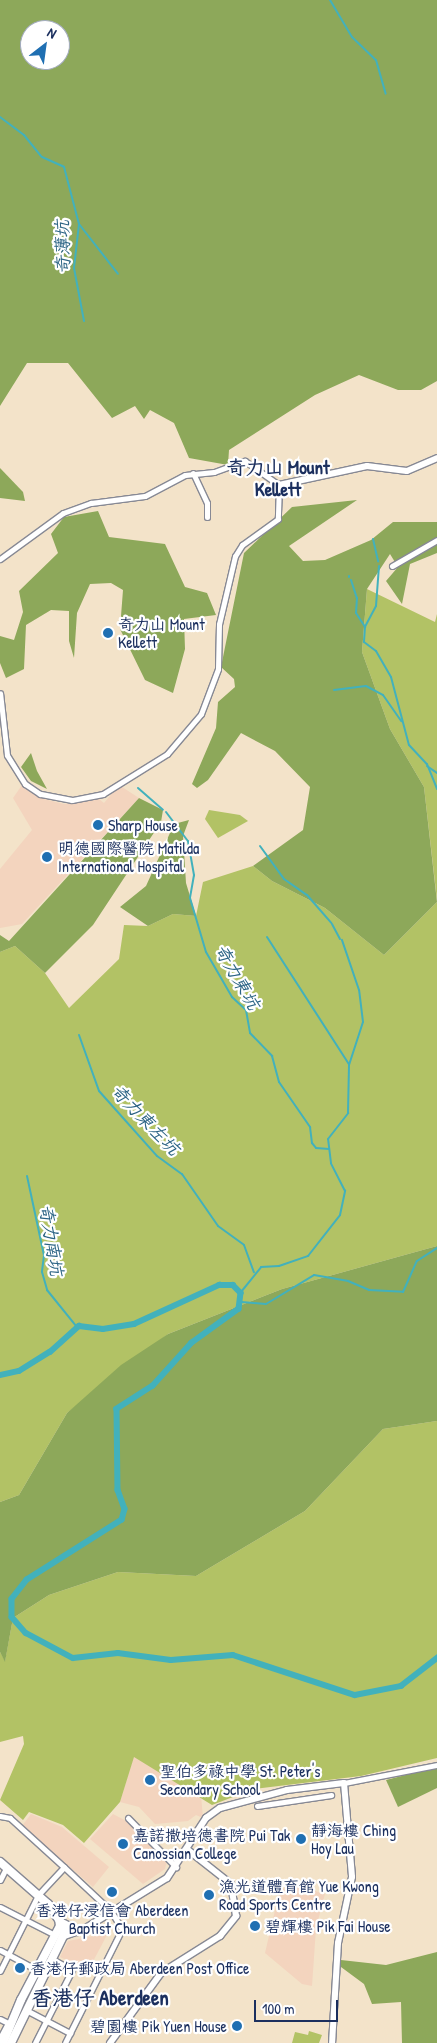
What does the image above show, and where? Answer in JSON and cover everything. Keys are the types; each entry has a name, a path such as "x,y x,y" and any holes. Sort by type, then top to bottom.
{"main road":[{"path":"3,1865 38,1895 64,1924 77,1931"},
{"path":"4,2043 37,1970 59,1936 58,1916"},
{"path":"11,2043 52,1959 64,1924"},
{"path":"4,2043 24,2013"}],"street":[{"path":"0,559 63,512 91,503 145,496 194,473 245,461 279,485 366,466 407,471 437,458"},
{"path":"194,473 207,503 207,517"},
{"path":"0,693 7,755 27,786 45,796 72,800 104,794 168,754 201,714 218,669 219,624 235,556 242,545 278,518 279,485"},
{"path":"392,566 437,540"},
{"path":"0,1906 59,1936 77,1931 167,1878 188,1850 206,1818 220,1808 287,1790 344,1784 437,1764"},
{"path":"332,2043 338,1943 352,1877 344,1784"},
{"path":"257,1806 331,1795"},
{"path":"0,1816 10,1818 111,1911 123,1933 65,2043"},
{"path":"128,1818 176,1867"},
{"path":"110,2043 161,1973 220,1936 236,1916 231,1884 188,1850"},
{"path":"0,1880 3,1865"},
{"path":"0,1971 38,1895 64,1867"},
{"path":"0,1950 37,1970"},
{"path":"35,2043 72,1970 52,1959"},
{"path":"0,2038 22,2000"},
{"path":"24,2013 70,2033"},
{"path":"0,2020 8,2023"}],"shaded area":[{"name":"明德國際醫院 Matilda International Hospital","path":"22,785 44,799 64,804 99,799 104,803 119,785 139,798 22,924 0,928 0,869 32,830 13,798"},
{"name":"聖伯多祿中學 St. Peter's Secondary School","path":"134,1756 201,1795 203,1818 196,1815 188,1821 155,1824 139,1807 120,1802"},
{"path":"31,1814 62,1827 109,1867 93,1887 22,1826"},
{"name":"嘉諾撒培德書院 Pui Tak Canossian College","path":"113,1814 132,1824 167,1861 165,1869 143,1884 90,1839"},
{"path":"302,1887 325,1894 316,1928 312,1986 302,1984 265,1953 280,1889"},
{"path":"108,1933 88,1971 60,1957 68,1941"}],"green space":[{"path":"0,0 437,0 437,381 421,390 398,390 359,375 315,395 229,450 228,465 189,458 174,423 150,410 144,419 135,406 112,418 68,363 27,363 0,406"},
{"path":"0,468 23,492 25,501 0,498"},
{"path":"357,500 289,546 303,561 325,560 371,540 393,522 437,522 437,553 410,564 402,604 386,581 398,567 390,554 367,589 362,652 390,729 424,787 437,902 384,955 325,908 272,881 253,866 303,830 310,787 275,751 241,733 208,780 197,788 192,784 216,728 218,702 235,687 234,679 221,667 244,553 292,507"},
{"path":"98,511 109,537 165,544 185,587 207,593 216,615 184,619 185,649 173,693 145,680 120,629 123,590 111,583 90,584 77,613 74,658 69,641 69,611 51,610 26,625 24,669 6,678 0,663 0,636 14,640 23,612 19,591 58,553 51,534 64,517"},
{"path":"367,589 435,622 437,614 437,900 424,787 390,729 362,652"},
{"path":"31,753 37,771 47,789 31,781 21,767"},
{"path":"139,798 163,810 161,822 93,925 45,973 15,946 0,952 0,935 9,941"},
{"path":"209,810 240,815 248,821 218,838 205,819"},
{"path":"189,820 183,836 186,883 196,916 173,914 148,926 120,907 146,886 174,824"},
{"path":"253,866 272,881 325,908 384,955 437,902 437,1246 282,1289 168,1334 67,1413 19,1495 0,1502 0,952 15,946 45,973 69,1008 119,959 124,925 148,926 173,914 196,916 203,882"},
{"path":"437,1246 437,1421 383,1429 305,1511 196,1576 118,1572 49,1595 13,1618 5,1662 0,1652 0,1502 19,1495 67,1413 121,1365 168,1334 282,1289"},
{"path":"437,1421 437,1758 361,1776 254,1789 212,1805 134,1757 120,1802 84,1843 63,1825 29,1812 23,1820 0,1800 24,1744 23,1736 0,1742 0,1652 5,1661 13,1618 49,1595 118,1572 196,1576 305,1511 383,1429"},
{"path":"437,1767 437,1788 398,1807 386,1780"},
{"path":"437,1952 437,2043 402,2043 401,2002 372,2004 364,1984 341,1967 341,1960 386,1965"},
{"path":"309,2031 322,2035 319,2043 292,2043 295,2032 308,2035"}],"waterway":[{"path":"330,0 352,37 376,60 386,94"},
{"name":"奇薄坑","path":"0,117 24,135 42,157 64,167 79,224 74,268 84,321"},
{"path":"79,224 118,274"},
{"path":"373,539 378,561"},
{"path":"379,566 376,606 365,627 364,642 376,651 391,677 409,745 427,764 437,789"},
{"path":"351,580 357,598 356,613 365,627"},
{"path":"334,690 366,686 383,695 401,721"},
{"path":"427,766 437,773"},
{"path":"138,788 163,810"},
{"name":"奇力東坑","path":"166,812 188,841 194,875 190,898 206,952 232,997 246,1010 250,1033 272,1056 279,1082 310,1127 312,1143 316,1148 329,1149"},
{"path":"260,846 284,879 307,895 331,923"},
{"path":"332,924 340,939"},
{"path":"267,937 349,1064"},
{"path":"241,1292 261,1267 279,1266 308,1256 340,1215 345,1191 331,1163 328,1139 348,1113 349,1065 363,1022 359,990 342,940"},
{"name":"奇力東左坑","path":"79,1035 99,1091 157,1156 182,1174 218,1226 244,1245 254,1272"},
{"name":"奇力南坑","path":"27,1176 44,1255 42,1272 47,1290 77,1327"},
{"path":"242,1302 266,1304 314,1275 348,1281 369,1290 403,1292 417,1261 437,1248"},
{"path":"0,1375 19,1371 50,1352 79,1326 103,1329 134,1324 219,1285 233,1285 241,1293 239,1309 192,1343 153,1386 117,1409 118,1490 125,1509 122,1520 27,1580 12,1599 12,1617 26,1633 73,1658 118,1653 171,1660 233,1655 355,1695 401,1686 437,1658"}],"place":[{"name":"奇力山 Mount Kellett","path":"108,633"},
{"name":"Sharp House","path":"98,825"},
{"name":"明德國際醫院 Matilda International Hospital","path":"47,857"},
{"name":"聖伯多祿中學 St. Peter's Secondary School","path":"150,1780"},
{"name":"靜海樓 Ching Hoy Lau","path":"301,1839"},
{"name":"嘉諾撒培德書院 Pui Tak Canossian College","path":"123,1844"},
{"name":"香港仔浸信會 Aberdeen Baptist Church","path":"112,1892"},
{"name":"漁光道體育館 Yue Kwong Road Sports Centre","path":"209,1895"},
{"name":"碧輝樓 Pik Fai House","path":"255,1926"},
{"name":"香港仔郵政局 Aberdeen Post Office","path":"20,1968"},
{"name":"碧園樓 Pik Yuen House","path":"237,2026"}],"district":[{"name":"奇力山 Mount Kellett","path":"278,479"},
{"name":"香港仔 Aberdeen","path":"100,1998"}]}
